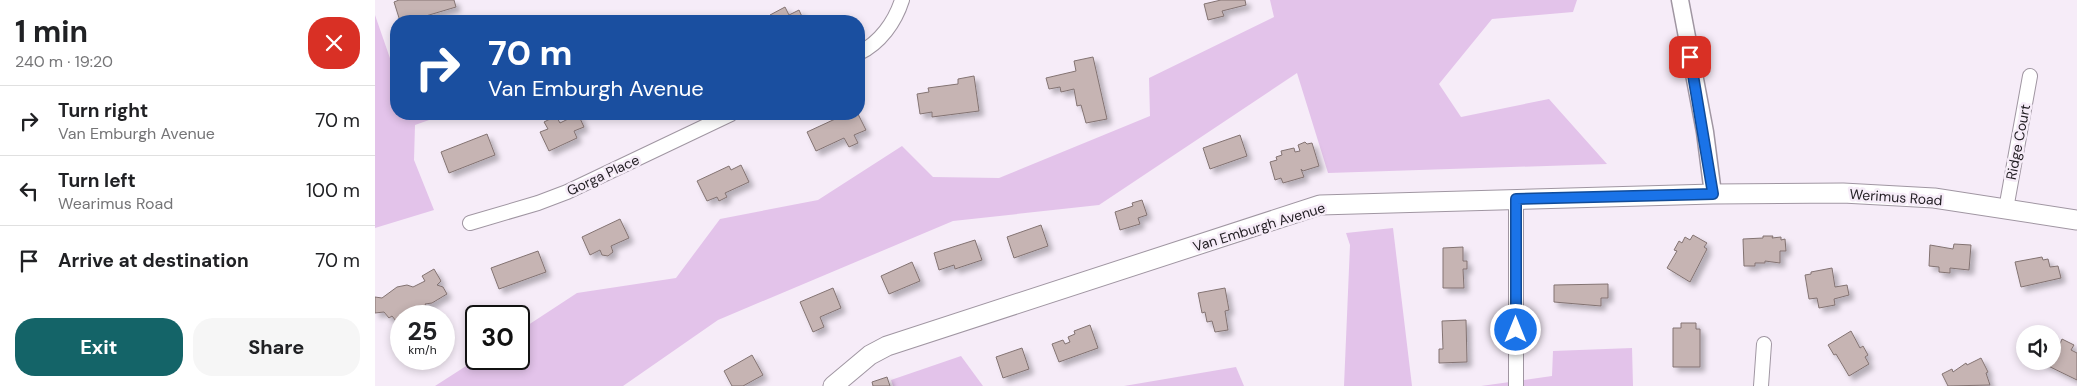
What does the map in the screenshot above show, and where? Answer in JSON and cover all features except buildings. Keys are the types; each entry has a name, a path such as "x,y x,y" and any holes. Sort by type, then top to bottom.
{"main road":[{"name":"Van Emburgh Avenue","path":"833,386 870,355 887,346 1320,205 1713,194"},
{"name":"Werimus Road","path":"1713,194 1889,195 1934,198 2077,220"}],"street":[{"path":"865,49 878,39 890,26 902,0"},
{"path":"1680,0 1705,132 1713,194"},
{"name":"Ridge Court","path":"2005,209 2030,76"},
{"name":"Gorga Place","path":"470,223 538,203 567,192 718,120"},
{"path":"1516,199 1516,386"},
{"path":"1761,386 1764,344"}],"shaded area":[{"path":"1270,0 1577,0 1573,12 1492,19 1439,84 1461,117 1549,99 1607,164 1328,173 1297,73 1099,205 953,221 718,320 623,386 435,386 465,367 465,370 530,370 530,324 577,293 676,278 720,219 818,200 902,146 933,177 999,178 1150,116 1149,78 1274,17"},
{"path":"375,15 390,58 390,120 429,120 415,125 414,160 434,210 375,228"},
{"path":"1393,228 1412,386 1344,386 1350,245 1346,233"},
{"path":"1632,348 1633,386 1481,386 1552,376 1553,351"},
{"path":"961,356 983,386 893,386 891,380"},
{"path":"1236,367 1244,386 1124,386"}],"route":[{"path":"1516,330 1516,199 1713,194 1705,132 1690,57"}]}
